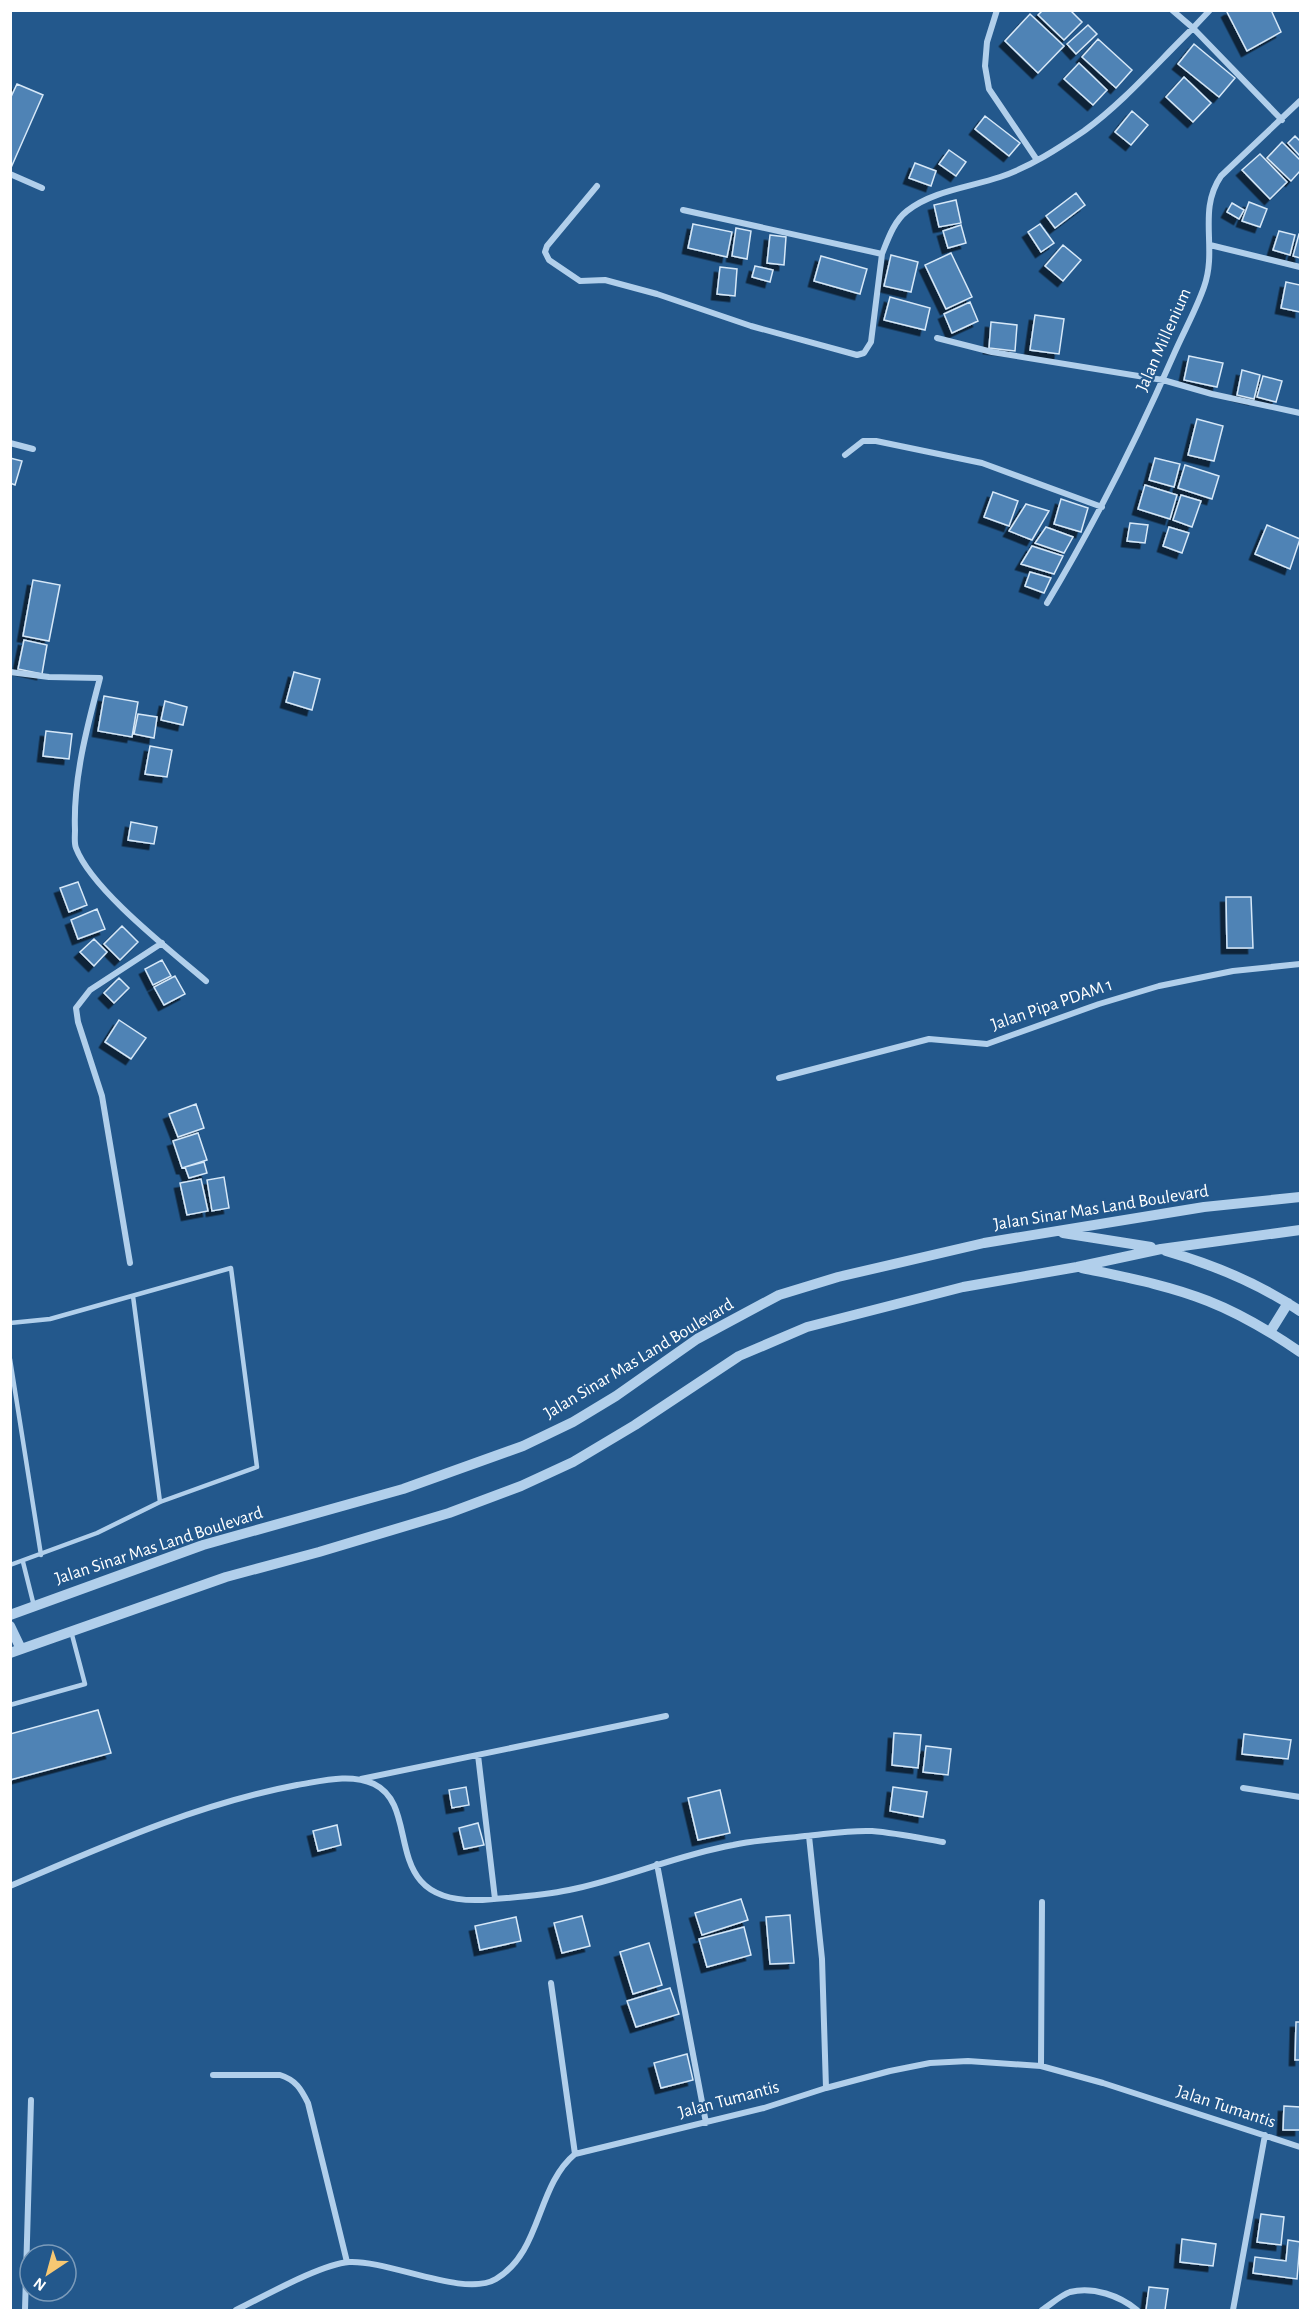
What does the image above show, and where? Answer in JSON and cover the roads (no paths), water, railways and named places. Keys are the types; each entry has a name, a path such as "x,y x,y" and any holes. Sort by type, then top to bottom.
{"street":[{"path":"997,10 987,42 985,66 989,89 1037,160"},
{"path":"1172,10 1193,28 1282,120"},
{"path":"597,186 547,246 545,252 549,260 580,281 605,280 647,291 751,326 857,355 864,353 871,342 882,254 894,227 905,212 921,202 1002,177 1037,160 1085,130 1131,89 1210,10"},
{"name":"Jalan Millenium","path":"1047,603 1102,507 1138,435 1205,284 1209,268 1209,207 1212,190 1221,176 1300,101"},
{"path":"10,174 42,188"},
{"path":"683,210 882,254"},
{"path":"1210,245 1300,267"},
{"path":"937,338 992,352 1163,380 1212,394 1300,413"},
{"path":"845,455 863,441 876,441 982,463 1102,507"},
{"path":"10,442 33,449"},
{"path":"10,672 50,677 100,678 87,727 74,805 75,847 88,869 108,893 206,981"},
{"path":"130,1263 102,1096 78,1022 76,1008 90,990 162,943"},
{"name":"Jalan Pipa PDAM 1","path":"779,1078 929,1039 987,1044 1099,1004 1159,986 1233,971 1300,964"},
{"name":"Jalan Sinar Mas Land Boulevard","path":"10,1615 202,1545 403,1489 523,1446 573,1422 616,1396 697,1339 780,1295 838,1277 984,1243 1204,1207 1300,1198"},
{"path":"10,1626 16,1651 226,1577 448,1513 521,1486 573,1462 635,1425 739,1356 807,1327 963,1287 1077,1267 1161,1249 1300,1230"},
{"path":"1054,1231 1161,1249 1214,1265 1300,1311"},
{"path":"1077,1267 1141,1280 1206,1300 1270,1332 1300,1352"},
{"path":"1270,1332 1288,1303"},
{"path":"358,1780 666,1716"},
{"path":"478,1755 495,1899"},
{"path":"10,1886 136,1832 233,1800 335,1778 375,1784 389,1797 397,1814 410,1866 422,1882 435,1891 456,1899 495,1899 569,1890 733,1845 833,1832 870,1831 943,1842"},
{"path":"1243,1788 1300,1797"},
{"path":"808,1836 822,1959 826,2088"},
{"path":"657,1864 706,2123"},
{"path":"1041,2066 1042,1902"},
{"path":"236,2310 318,2271 347,2262 377,2264 447,2282 472,2285 494,2281 510,2270 528,2244 557,2175 575,2154 551,1983"},
{"name":"Jalan Tumantis","path":"575,2154 706,2123 764,2108 826,2088 930,2063 968,2061 1041,2066 1103,2083 1300,2147"},
{"path":"213,2075 280,2075 298,2084 308,2103 347,2262"},
{"path":"25,2310 31,2100"},
{"path":"1233,2310 1265,2135"},
{"path":"1042,2310 1070,2292 1107,2293 1137,2310"}],"lane":[{"path":"10,1323 50,1319 231,1268 257,1467 160,1502 97,1533 10,1565"},
{"path":"133,1296 160,1502"},
{"path":"10,1359 41,1555"},
{"path":"23,1562 34,1606"},
{"path":"10,1705 85,1684 71,1631"}]}
